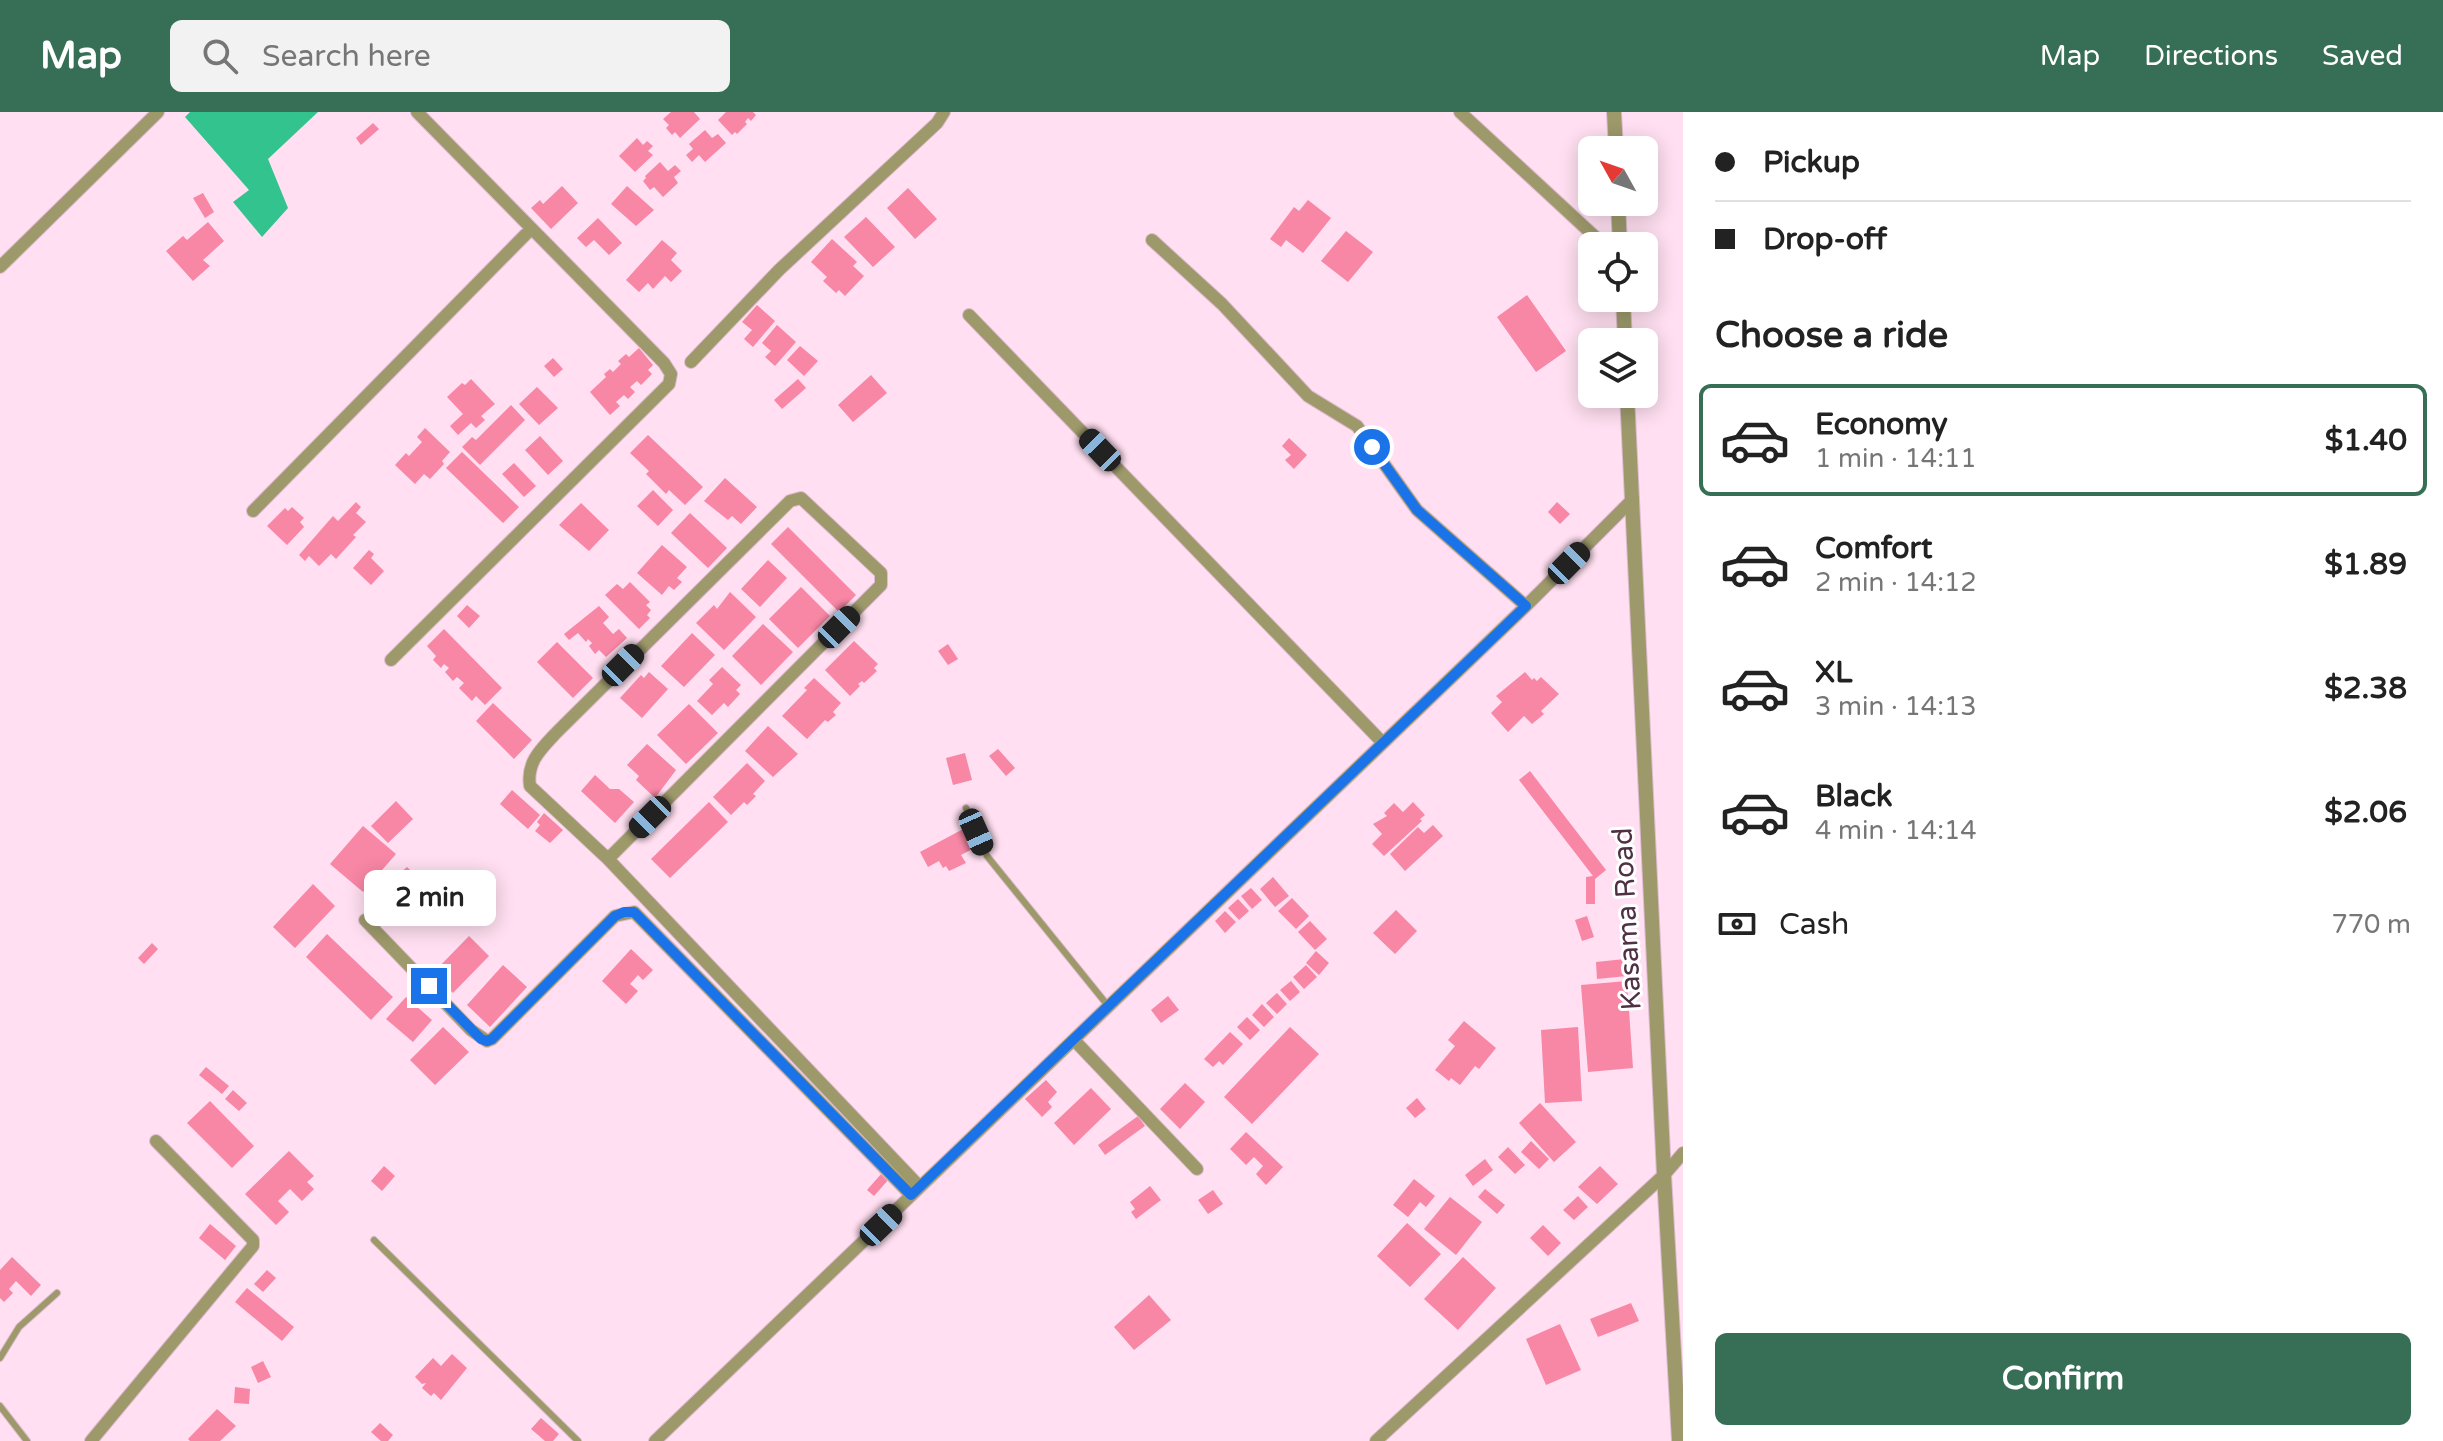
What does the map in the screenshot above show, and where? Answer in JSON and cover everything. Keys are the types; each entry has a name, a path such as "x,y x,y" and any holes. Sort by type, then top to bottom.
{"street":[{"path":"0,267 158,112"},
{"path":"391,660 669,384 671,374 664,363 417,112"},
{"path":"691,362 779,270 937,123 944,112"},
{"path":"1460,112 1590,232"},
{"path":"1614,112 1615,136"},
{"path":"253,511 531,229"},
{"path":"1152,240 1222,304 1308,396 1357,426 1417,510 1526,606"},
{"path":"969,315 1383,743"},
{"name":"Kasama Road","path":"1628,408 1679,1441"},
{"path":"608,859 881,585 881,573 801,498 790,501 536,754 530,767 530,786 608,859 916,1191"},
{"path":"655,1441 1526,606 1633,499"},
{"path":"365,920 471,1030 487,1041 615,916 634,912 916,1191"},
{"path":"1074,1040 1197,1169"},
{"path":"91,1441 253,1246 253,1240 156,1141"},
{"path":"1376,1441 1664,1175 1683,1153"}],"lane":[{"path":"966,808 987,856 1109,1007"},
{"path":"374,1240 578,1441"},
{"path":"0,1358 19,1327 57,1293"},
{"path":"0,1406 27,1441"}],"green space":[{"path":"190,112 318,112 268,159 288,208 262,237 233,202 249,190 185,117"}],"building":[{"path":"671,112 694,112 700,119 680,138 666,128 669,125 663,119"},
{"path":"726,112 753,112 756,115 751,121 748,118 747,124 732,135 718,120"},
{"path":"373,123 379,129 361,145 356,138"},
{"path":"705,130 712,138 718,134 726,143 705,162 699,155 692,162 686,155 693,149 689,144"},
{"path":"637,138 643,145 647,141 653,146 648,151 653,155 635,172 619,156"},
{"path":"660,162 668,171 675,165 681,171 674,177 678,183 663,197 654,187 650,190 643,181"},
{"path":"562,186 578,203 551,229 531,208 540,200 543,204"},
{"path":"627,186 654,210 636,226 611,204"},
{"path":"908,188 937,219 915,239 887,208"},
{"path":"203,193 214,212 205,218 193,198"},
{"path":"1308,200 1331,218 1303,253 1286,240 1281,247 1270,239 1294,207 1299,211"},
{"path":"866,217 895,247 873,267 844,237"},
{"path":"598,218 622,243 609,255 594,240 586,247 577,238"},
{"path":"208,222 224,241 203,260 210,266 193,281 166,251 183,236 187,240"},
{"path":"1346,231 1373,252 1348,282 1321,261"},
{"path":"832,239 857,262 853,266 864,276 845,296 839,290 836,293 823,281 827,277 811,262"},
{"path":"662,240 677,253 671,260 682,271 671,282 665,276 653,289 648,283 639,292 626,280"},
{"path":"1527,295 1566,351 1536,372 1497,317"},
{"path":"757,305 775,321 753,347 744,339 752,330 742,322"},
{"path":"777,325 796,342 775,366 765,357 771,351 762,343"},
{"path":"800,346 818,361 804,376 787,360"},
{"path":"639,348 653,365 648,370 652,374 641,385 637,381 630,387 635,392 628,399 624,395 616,402 620,406 610,415 590,392 606,377 604,374 610,369 613,372 621,364 618,361"},
{"path":"553,358 563,369 554,377 544,366"},
{"path":"871,375 887,393 853,422 838,405"},
{"path":"471,379 495,404 481,416 485,420 476,428 471,423 458,435 450,426 463,414 447,397"},
{"path":"798,379 806,388 782,409 774,400"},
{"path":"537,387 558,408 539,425 519,404"},
{"path":"511,405 525,420 480,465 462,447 472,437 476,440"},
{"path":"425,428 450,452 430,479 424,474 415,484 395,465 422,442 417,437"},
{"path":"648,435 703,487 685,505 669,490 666,494 646,474 649,471 630,453"},
{"path":"540,436 563,461 548,475 525,450"},
{"path":"1289,438 1307,455 1294,469 1285,460 1291,455 1282,446"},
{"path":"462,452 519,507 503,523 446,468"},
{"path":"514,463 536,486 524,497 502,474"},
{"path":"725,478 757,507 741,524 732,516 728,520 704,501"},
{"path":"653,490 673,510 658,526 637,506"},
{"path":"356,502 361,507 356,513 366,522 353,535 356,537 336,559 331,554 319,566 309,556 305,561 299,555 333,516 338,521"},
{"path":"1557,502 1570,514 1560,524 1548,512"},
{"path":"581,503 609,530 589,551 559,525"},
{"path":"292,507 304,518 300,522 304,527 287,545 267,526 285,508 288,511"},
{"path":"690,513 727,548 708,568 671,533"},
{"path":"788,527 856,595 839,612 771,544"},
{"path":"662,545 687,567 677,578 682,582 674,590 669,586 662,595 637,573"},
{"path":"369,550 374,554 371,558 384,571 371,585 353,568"},
{"path":"768,560 787,578 760,607 741,589"},
{"path":"630,582 650,602 646,605 651,610 647,615 650,618 639,629 605,595 617,584 623,589"},
{"path":"801,587 830,616 798,648 769,619"},
{"path":"730,592 756,617 724,650 696,623 714,605 717,609"},
{"path":"467,605 480,616 469,628 457,616"},
{"path":"599,606 609,617 603,623 613,634 619,629 627,638 606,657 599,650 595,654 589,646 592,643 588,639 586,642 578,633 569,640 564,634"},
{"path":"763,624 793,652 761,685 732,656"},
{"path":"444,629 502,688 485,705 476,696 472,701 459,688 464,683 457,677 453,681 445,672 449,668 444,664 441,668 433,660 436,656 427,646"},
{"path":"692,633 715,655 684,687 661,666"},
{"path":"854,641 878,664 874,668 877,671 864,683 858,684 860,686 850,696 825,670"},
{"path":"557,642 593,678 573,698 537,662"},
{"path":"948,644 958,659 948,665 938,651"},
{"path":"722,667 741,685 736,690 740,694 728,707 724,703 712,715 697,701 713,684 709,680"},
{"path":"649,672 668,689 642,718 620,698 641,675 644,678"},
{"path":"1525,672 1532,680 1537,681 1541,677 1559,694 1532,724 1524,716 1508,732 1491,713 1502,702 1496,696"},
{"path":"814,678 841,703 833,712 836,715 828,722 825,720 807,739 782,716"},
{"path":"493,703 532,740 514,759 476,721"},
{"path":"689,704 718,733 686,764 657,735"},
{"path":"768,726 798,754 773,777 745,751"},
{"path":"647,744 676,770 655,798 636,780 639,776 627,765"},
{"path":"998,749 1015,768 1006,776 989,756"},
{"path":"965,753 972,780 953,785 946,758"},
{"path":"747,763 765,781 747,805 744,802 731,815 713,797"},
{"path":"1530,771 1606,870 1595,879 1595,904 1586,904 1586,877 1593,876 1519,780"},
{"path":"595,775 610,789 619,789 634,802 615,823 581,791"},
{"path":"512,790 540,815 528,829 500,804"},
{"path":"396,801 413,819 388,843 371,826"},
{"path":"709,802 728,822 670,878 651,859"},
{"path":"1413,802 1425,815 1420,819 1422,821 1384,856 1372,844 1382,834 1373,824 1387,816 1384,813 1394,803 1403,812"},
{"path":"544,813 563,830 550,843 535,831"},
{"path":"1433,825 1443,836 1405,871 1390,854 1418,827 1424,833"},
{"path":"363,826 396,854 363,892 330,864"},
{"path":"967,827 978,846 961,855 966,863 949,871 939,861 928,867 920,852"},
{"path":"407,867 431,891 417,904 407,894 387,914 371,898"},
{"path":"1273,877 1289,896 1275,907 1260,889"},
{"path":"313,884 335,906 295,948 273,927"},
{"path":"1251,888 1262,900 1252,909 1241,896"},
{"path":"1292,898 1309,916 1296,929 1278,911"},
{"path":"1238,899 1249,911 1239,920 1228,908"},
{"path":"1396,910 1417,931 1395,954 1373,933"},
{"path":"1225,911 1236,922 1225,933 1215,921"},
{"path":"1587,916 1594,937 1582,941 1575,920"},
{"path":"1310,921 1327,939 1315,950 1298,932"},
{"path":"327,934 393,997 371,1020 306,957"},
{"path":"469,936 489,956 453,993 433,973"},
{"path":"152,943 158,949 144,964 138,958"},
{"path":"631,949 653,970 643,980 638,975 630,984 638,991 626,1004 602,981"},
{"path":"1316,951 1329,963 1319,975 1306,963"},
{"path":"1625,959 1627,976 1597,979 1596,962"},
{"path":"503,965 527,987 490,1027 467,1005"},
{"path":"1306,965 1317,977 1304,989 1293,977"},
{"path":"1291,981 1300,992 1290,1001 1280,990"},
{"path":"1627,981 1633,1068 1588,1072 1581,985"},
{"path":"1277,993 1287,1004 1277,1014 1266,1003"},
{"path":"1168,996 1179,1010 1161,1023 1151,1010"},
{"path":"406,997 432,1020 413,1042 386,1019"},
{"path":"1262,1004 1274,1017 1264,1027 1252,1015"},
{"path":"1247,1017 1260,1030 1250,1040 1237,1027"},
{"path":"1464,1021 1496,1048 1479,1069 1475,1066 1460,1085 1435,1070 1455,1046 1448,1040"},
{"path":"443,1027 469,1052 435,1085 410,1060"},
{"path":"1290,1027 1319,1054 1252,1124 1224,1097"},
{"path":"1578,1027 1582,1101 1545,1103 1541,1030"},
{"path":"1230,1032 1243,1044 1223,1065 1219,1061 1213,1067 1204,1059"},
{"path":"206,1067 229,1086 222,1094 199,1075"},
{"path":"1046,1080 1057,1092 1048,1102 1052,1107 1042,1117 1025,1099"},
{"path":"1185,1083 1205,1102 1180,1129 1160,1109"},
{"path":"1091,1088 1111,1109 1074,1145 1054,1123"},
{"path":"233,1090 247,1103 239,1111 225,1099"},
{"path":"1417,1098 1426,1109 1415,1118 1406,1108"},
{"path":"210,1101 254,1146 232,1168 187,1123"},
{"path":"1540,1103 1576,1142 1554,1162 1519,1123"},
{"path":"1138,1116 1145,1126 1105,1155 1098,1145"},
{"path":"1246,1132 1283,1167 1266,1185 1256,1174 1263,1166 1254,1157 1246,1165 1230,1149"},
{"path":"1531,1141 1549,1159 1539,1169 1521,1152"},
{"path":"1508,1147 1525,1165 1515,1174 1498,1157"},
{"path":"289,1151 314,1176 307,1182 314,1189 302,1201 290,1189 278,1201 289,1212 276,1225 245,1194"},
{"path":"1485,1159 1493,1170 1473,1186 1465,1175"},
{"path":"384,1166 395,1176 382,1191 371,1181"},
{"path":"1600,1166 1618,1184 1597,1204 1578,1187"},
{"path":"882,1173 889,1179 874,1196 867,1190"},
{"path":"1414,1179 1435,1196 1426,1207 1420,1202 1408,1217 1393,1205"},
{"path":"1150,1186 1161,1200 1136,1219 1130,1202"},
{"path":"1485,1189 1505,1205 1497,1214 1478,1197"},
{"path":"1213,1190 1223,1204 1208,1214 1198,1200"},
{"path":"1578,1196 1588,1207 1574,1220 1563,1210"},
{"path":"1450,1197 1482,1222 1456,1255 1424,1229"},
{"path":"1407,1223 1441,1254 1410,1287 1377,1256"},
{"path":"210,1224 236,1246 225,1260 199,1238"},
{"path":"1543,1225 1561,1243 1548,1256 1530,1238"},
{"path":"12,1257 41,1285 31,1296 16,1281 9,1289 13,1293 4,1302 0,1298 0,1270"},
{"path":"1463,1257 1496,1288 1458,1330 1424,1299"},
{"path":"267,1270 276,1278 263,1292 254,1284"},
{"path":"247,1288 294,1327 282,1341 235,1302"},
{"path":"1149,1295 1171,1320 1134,1350 1114,1327"},
{"path":"1631,1303 1639,1321 1598,1337 1590,1319"},
{"path":"1560,1324 1581,1370 1546,1385 1526,1339"},
{"path":"452,1354 467,1368 441,1400 434,1393 431,1396 422,1388 426,1383 422,1384 415,1377 433,1358 441,1366"},
{"path":"263,1361 271,1377 258,1383 251,1367"},
{"path":"235,1387 250,1389 249,1404 234,1403"},
{"path":"217,1409 236,1426 220,1441 190,1441 188,1439"},
{"path":"541,1418 559,1434 553,1441 545,1441 531,1429"},
{"path":"380,1423 393,1435 388,1441 381,1441 371,1432"}],"route":[{"path":"429,986 481,1039 487,1041 615,916 634,912 911,1195 1526,606 1417,510 1372,447"}]}
